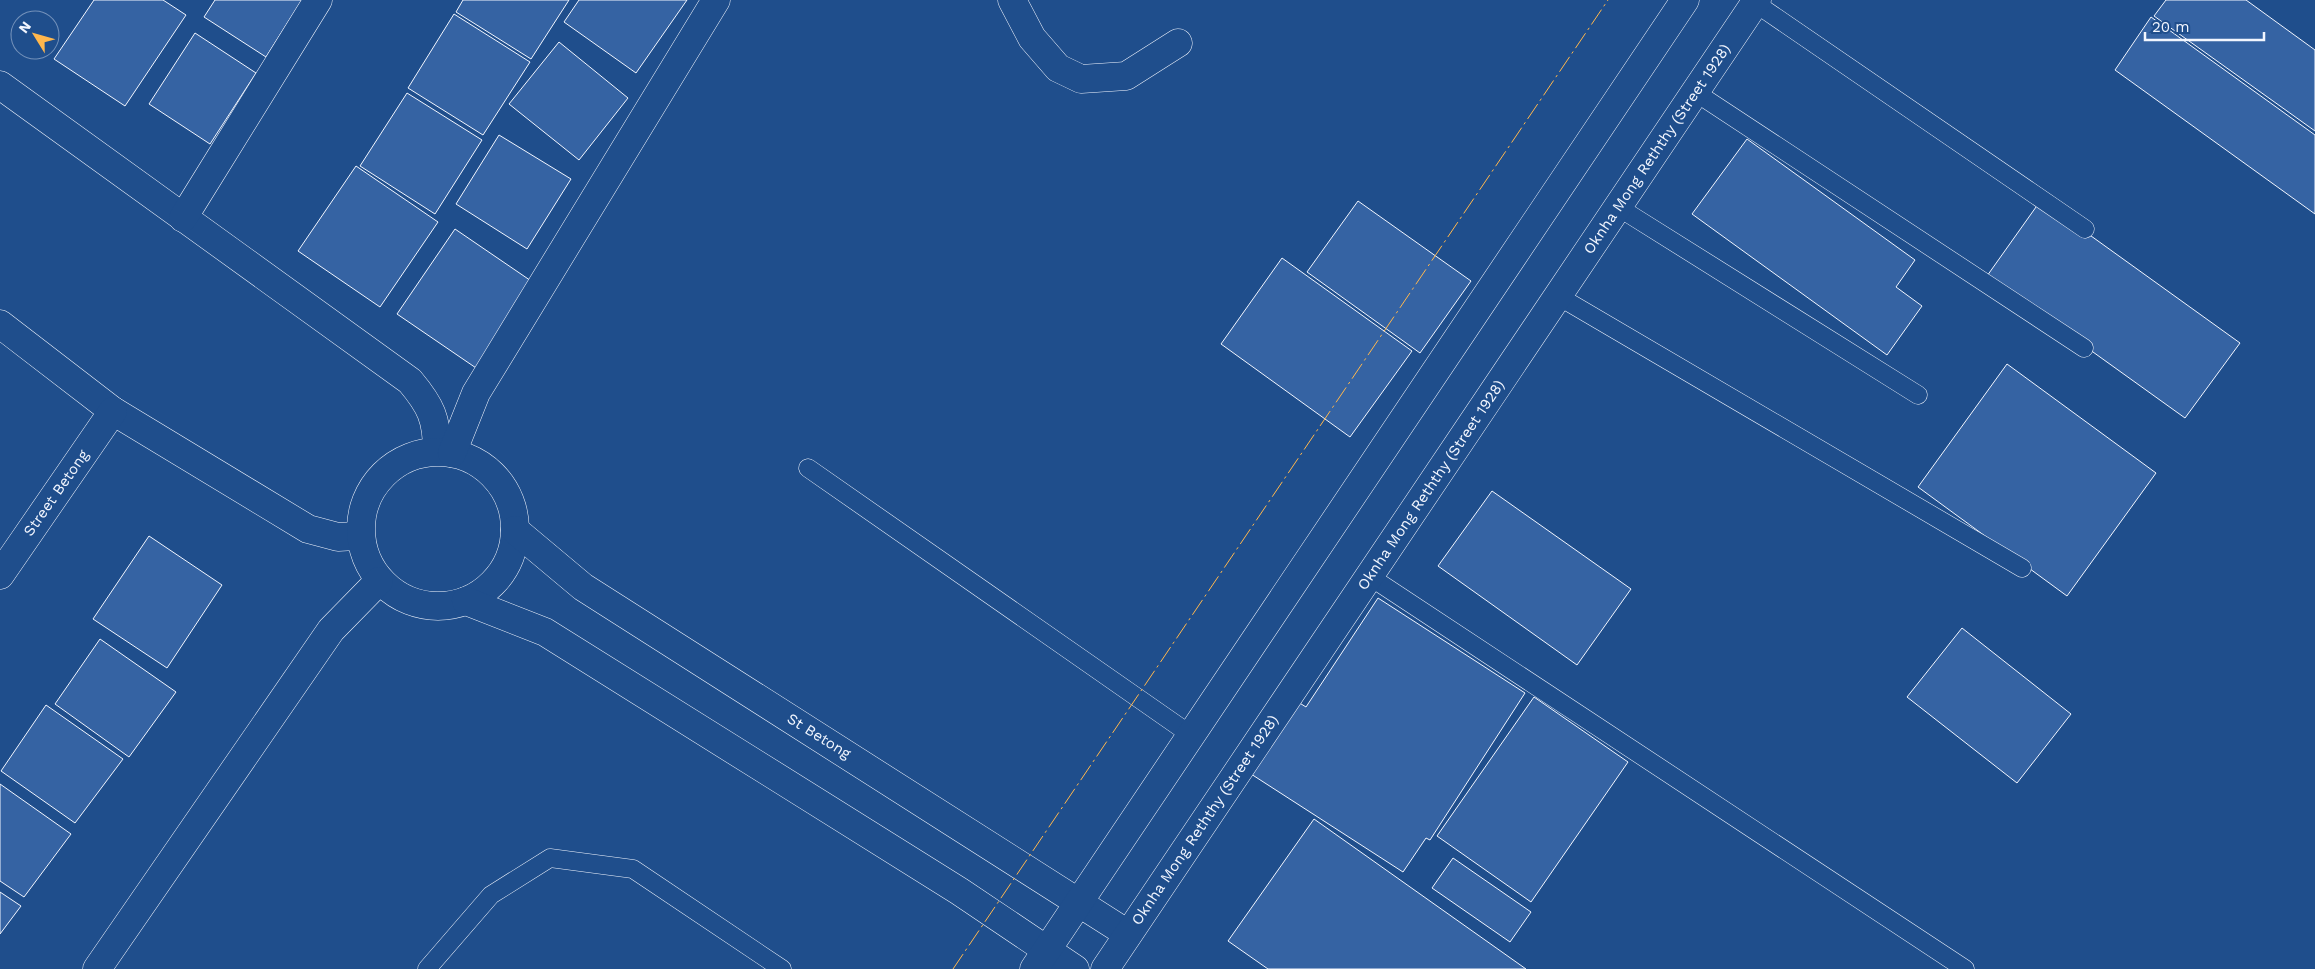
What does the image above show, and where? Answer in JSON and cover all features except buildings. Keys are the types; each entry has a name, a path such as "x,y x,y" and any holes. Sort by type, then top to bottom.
{"street":[{"path":"183,218 318,0"},
{"path":"445,452 476,393 716,0"},
{"path":"1012,0 1032,38 1058,68 1080,79 1126,76 1178,43"},
{"path":"1040,960 1685,0"},
{"name":"Oknha Mong Reththy (Street 1928)","path":"1105,969 1756,2"},
{"path":"0,85 410,381 427,402 445,452"},
{"path":"0,324 113,411 308,529 338,537 356,536 361,542"},
{"name":"Street Betong","path":"0,575 113,411"},
{"path":"445,452 470,458 485,467 498,480 508,496 514,512 515,530 514,545 501,573 491,584 466,601 451,606 420,605 404,600 379,581 364,556 360,527 364,505 374,486 384,474 408,457 445,452"},
{"name":"St Betong","path":"515,530 583,587 1128,934"},
{"path":"98,969 331,630 379,581"},
{"path":"466,601 545,632 950,886 1040,960 1075,969"}],"lane":[{"path":"1756,2 2086,229"},
{"path":"1696,92 2084,348"},
{"path":"1618,207 1918,395"},
{"path":"1558,296 2022,568"},
{"path":"808,468 1191,735"},
{"path":"1369,576 1965,969"},
{"path":"428,969 491,895 550,858 633,869 782,969"}],"power":[{"path":"953,969 1608,0"}]}
